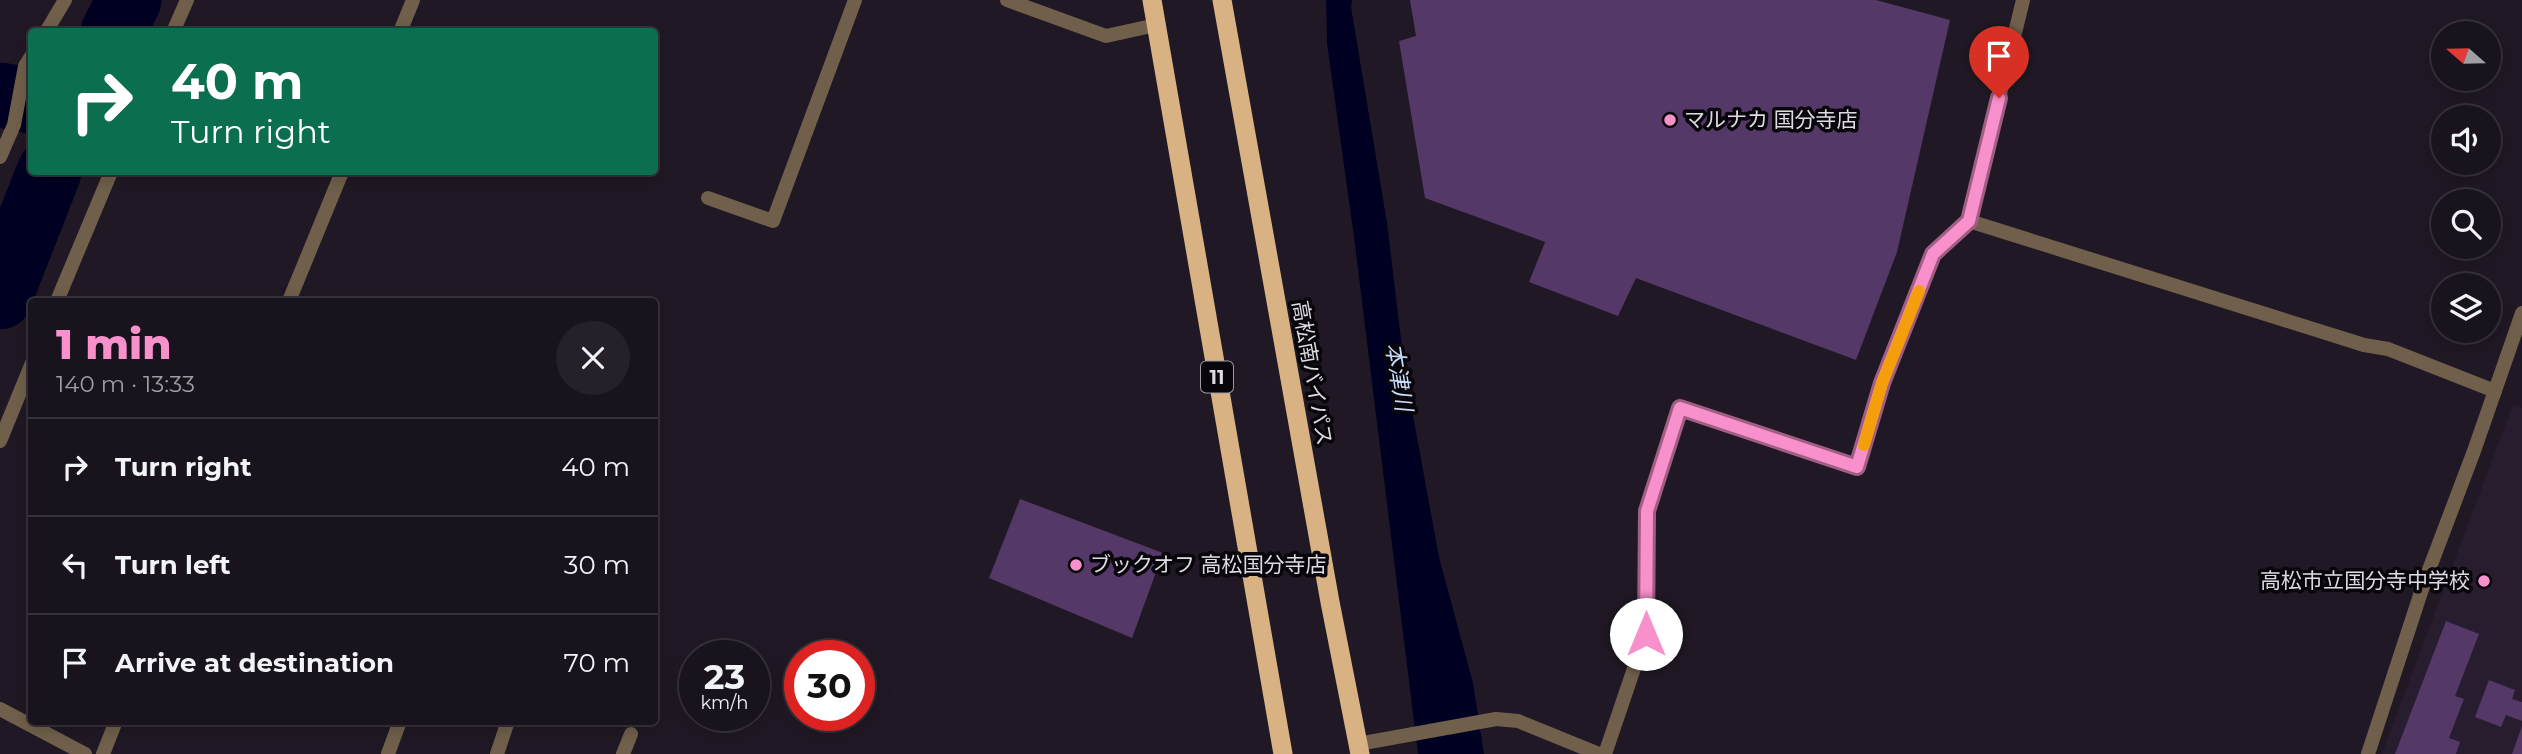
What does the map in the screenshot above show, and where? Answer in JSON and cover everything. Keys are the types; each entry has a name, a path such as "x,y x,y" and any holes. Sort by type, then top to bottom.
{"highway":[{"name":"11","path":"1152,0 1283,754"},
{"name":"高松南バイパス","path":"1222,0 1359,749"}],"street":[{"path":"48,28 65,0"},
{"path":"175,28 187,0"},
{"path":"402,28 413,0"},
{"path":"708,198 773,221 855,0"},
{"path":"1007,0 1106,36 1156,25"},
{"path":"1605,754 1646,634 1647,511 1680,408 1857,467 1882,383 1933,254 1969,221 2023,0"},
{"path":"0,157 14,125 28,61"},
{"path":"58,298 110,175"},
{"path":"290,298 341,175"},
{"path":"1969,221 2364,345 2388,349 2496,391"},
{"path":"2368,754 2424,583 2496,391 2522,313"},
{"path":"0,441 28,373"},
{"path":"0,709 28,724"},
{"path":"1359,749 1411,735 1496,719 1518,721 1599,754"},
{"path":"30,725 85,754"},
{"path":"103,754 114,725"},
{"path":"388,754 399,725"},
{"path":"497,754 507,725"},
{"path":"623,754 631,734"}],"shaded area":[{"name":"高松市立国分寺中学校","path":"2513,405 2522,408 2522,754 2382,754"}],"water":[{"name":"本津川","path":"1326,0 1352,0 1387,223 1405,372 1439,557 1473,683 1484,754 1418,754 1354,237 1327,43"}],"building":[{"name":"マルナカ 国分寺店","path":"1410,0 1876,0 1950,20 1897,252 1856,360 1636,278 1618,316 1529,282 1545,242 1425,198 1399,41 1416,36"},
{"name":"ブックオフ 高松国分寺店","path":"1020,499 1163,553 1132,638 989,578"},
{"path":"2446,621 2479,634 2455,696 2464,699 2449,738 2460,742 2456,754 2395,754"},
{"path":"2489,680 2515,690 2512,699 2522,702 2522,721 2506,715 2501,727 2475,717"},
{"path":"2522,726 2522,754 2512,754"}],"waterway":[{"path":"115,28 129,0"},
{"path":"0,95 28,100"},
{"path":"0,297 48,175"}],"slow traffic":[{"path":"1864,445 1882,383 1919,291"}],"place":[{"name":"マルナカ 国分寺店","path":"1670,120"},
{"name":"ブックオフ 高松国分寺店","path":"1076,565"},
{"name":"高松市立国分寺中学校","path":"2484,581"}],"route":[{"path":"1646,634 1647,511 1680,408 1857,467 1882,383 1933,254 1969,221 1999,98"}]}
